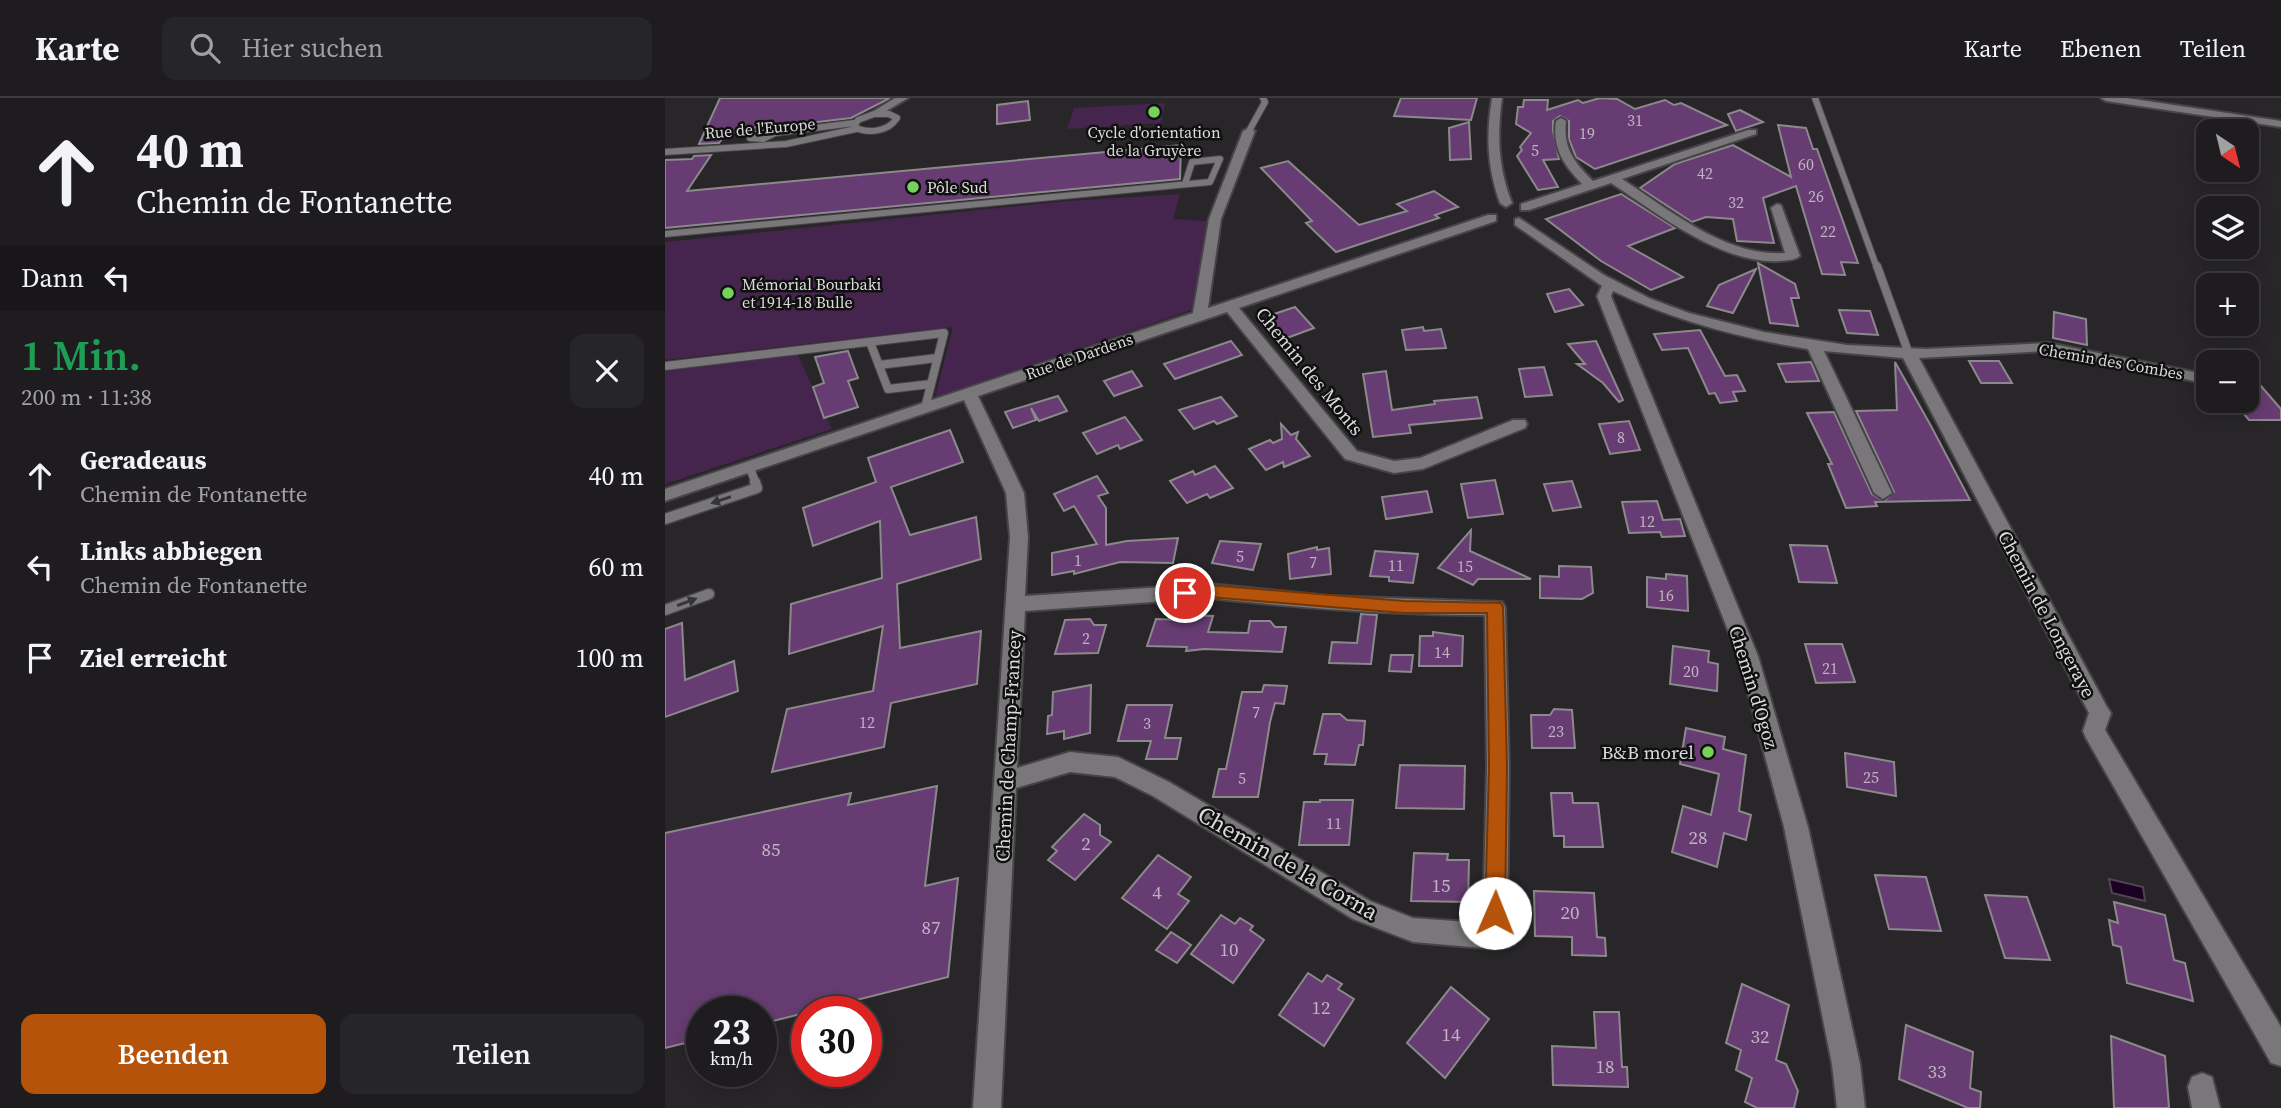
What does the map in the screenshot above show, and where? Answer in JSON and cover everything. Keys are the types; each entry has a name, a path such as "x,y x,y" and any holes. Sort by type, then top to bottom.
{"street":[{"path":"1496,98 1490,135 1494,173 1506,203"},
{"path":"2106,98 2281,124"},
{"path":"874,114 908,101"},
{"path":"897,118 908,101"},
{"path":"1561,121 1558,139 1570,166 1590,186"},
{"path":"1201,315 1215,219 1249,131"},
{"path":"1525,207 1529,215 1519,222 1504,223 1492,218 1491,209 1506,203 1525,207 1752,132"},
{"path":"1612,178 1726,248 1752,256 1780,259 1793,256 1777,208"},
{"name":"Rue de Dardens","path":"665,495 1492,218"},
{"name":"Chemin des Combes","path":"1519,222 1609,285 1649,303 1718,326 1813,344 1880,353 1938,355 2046,347 2196,376"},
{"name":"Chemin d'Ogoz","path":"1609,285 1604,296 1748,656 1796,827 1846,1064 1851,1108"},
{"name":"Chemin des Monts","path":"1230,306 1351,455 1394,467 1423,463 1519,424"},
{"path":"1813,344 1883,493"},
{"name":"Chemin de Longeraye","path":"1909,354 2100,713 2094,731 2281,1053"},
{"name":"Chemin de Champ-Francey","path":"969,394 1015,493 1019,537 987,1108"},
{"name":"Chemin de la Corna","path":"1006,781 1070,762 1118,767 1161,789 1362,910 1413,930 1495,937 1498,767 1495,607 1379,606 1209,591 1015,604"}],"lane":[{"path":"1249,131 1265,102 1263,98"},
{"path":"1815,98 1909,354"},
{"path":"775,133 855,126 881,130 897,118 889,114 874,114 855,126"},
{"name":"Rue de l'Europe","path":"665,152 800,142 855,126"},
{"path":"665,234 1210,182 1220,159 1192,162 1185,184"},
{"path":"665,366 944,333 925,408"},
{"path":"870,342 888,389 931,384"},
{"path":"879,365 937,358"},
{"path":"665,519 757,488 750,468"},
{"path":"665,610 709,594"}],"shaded area":[{"path":"1165,103 1161,123 1067,129 1074,108"},
{"path":"1180,194 1173,219 1208,221 1197,308 935,398 953,327 665,360 665,242 1068,201"},
{"path":"796,351 832,429 665,484 665,370"},
{"path":"2109,879 2143,887 2145,901 2112,893"}],"building":[{"path":"720,98 890,98 851,118 776,127 768,123 746,131 725,134 719,143 699,144"},
{"path":"1401,98 1477,98 1471,120 1394,116"},
{"path":"1600,98 1617,99 1635,109 1665,100 1674,105 1681,103 1727,125 1595,169 1576,157 1569,139 1569,121 1560,116 1553,121 1559,159 1543,160 1558,187 1538,190 1517,156 1522,150 1520,147 1531,133 1516,124 1518,107 1523,107 1524,100 1548,100 1547,110 1578,100 1583,103"},
{"path":"1028,101 1030,120 997,124 997,105"},
{"path":"1740,110 1763,122 1736,131 1728,114"},
{"path":"1469,122 1471,159 1450,160 1449,128"},
{"path":"1778,125 1806,128 1813,149 1817,149 1858,263 1841,262 1845,275 1822,274 1796,186 1763,198 1774,243 1737,241 1733,219 1706,217 1692,222 1640,188 1675,164 1733,145 1791,177"},
{"name":"Pôle Sud","path":"1181,145 1180,179 665,228 665,160 711,155 687,191"},
{"path":"1288,161 1359,225 1407,211 1397,204 1434,191 1458,207 1435,215 1439,218 1336,252 1306,223 1312,221 1261,168"},
{"path":"1621,194 1675,228 1628,246 1683,277 1651,290 1601,261 1546,219"},
{"path":"1758,263 1795,284 1799,298 1791,298 1798,326 1770,323"},
{"path":"1756,269 1733,313 1707,306 1719,285"},
{"path":"1569,289 1583,305 1555,312 1547,294"},
{"path":"1295,307 1314,328 1284,339 1266,321 1270,319 1268,316"},
{"path":"1839,310 1870,311 1878,335 1847,333"},
{"path":"2054,312 2086,319 2087,345 2053,338"},
{"path":"1423,327 1424,331 1441,329 1446,348 1406,350 1402,330"},
{"path":"1700,330 1725,376 1737,375 1745,391 1733,392 1737,401 1720,403 1715,393 1709,394 1688,348 1662,350 1654,334"},
{"path":"1231,341 1242,355 1175,379 1164,364"},
{"path":"1596,341 1623,400 1619,402 1603,383 1577,364 1585,364 1568,344"},
{"path":"848,351 858,378 848,381 858,407 824,418 813,387 824,383 815,357"},
{"path":"1969,361 1999,361 2012,383 1981,383"},
{"path":"1811,362 1819,381 1786,382 1778,364"},
{"path":"1895,362 1970,500 1875,502 1877,506 1846,508 1828,464 1832,464 1807,413 1834,412 1872,494 1884,501 1894,492 1856,411 1897,410"},
{"path":"1544,367 1552,395 1525,397 1519,369"},
{"path":"1132,371 1142,386 1114,396 1104,381"},
{"path":"1386,371 1392,410 1435,404 1434,401 1477,397 1482,418 1409,425 1411,433 1373,437 1363,374"},
{"path":"2259,384 2281,409 2281,420 2249,420 2243,413 2259,413"},
{"path":"1058,396 1067,411 1039,421 1031,408 1036,420 1013,428 1005,412"},
{"path":"1221,397 1237,416 1194,429 1179,410"},
{"path":"1125,417 1142,440 1120,449 1118,445 1097,454 1083,433"},
{"path":"1629,421 1640,450 1610,454 1599,424"},
{"path":"1281,424 1291,435 1298,432 1296,439 1310,456 1284,467 1283,462 1266,470 1249,449 1270,440 1273,443 1282,439"},
{"path":"950,430 963,462 891,487 910,535 976,517 981,559 897,584 900,648 981,631 977,684 891,703 884,747 772,772 787,709 873,691 883,626 789,654 791,604 882,578 880,521 813,546 803,508 876,482 868,458"},
{"path":"1215,466 1233,488 1210,498 1207,494 1187,503 1170,481 1193,471 1195,475"},
{"path":"1097,476 1108,493 1098,496 1106,508 1106,545 1178,538 1173,563 1120,562 1074,574 1074,571 1052,575 1052,553 1097,544 1074,506 1064,511 1054,494"},
{"path":"1495,480 1503,514 1468,518 1461,484"},
{"path":"1572,481 1581,507 1553,511 1544,484"},
{"path":"1427,491 1432,512 1386,519 1382,497"},
{"path":"1657,501 1663,520 1680,519 1685,536 1662,537 1660,532 1629,533 1622,502"},
{"path":"1471,530 1470,551 1531,579 1478,579 1473,585 1438,568"},
{"path":"1220,541 1261,544 1253,570 1212,563"},
{"path":"1790,545 1827,546 1837,583 1799,582"},
{"path":"1317,547 1317,550 1329,548 1331,574 1290,579 1288,554"},
{"path":"1375,551 1418,554 1413,583 1370,576"},
{"path":"1559,566 1591,567 1593,593 1582,599 1540,598 1540,576 1559,577"},
{"path":"1666,574 1687,576 1688,611 1647,607 1647,577 1666,579"},
{"path":"1361,614 1377,615 1371,664 1329,663 1332,642 1357,643"},
{"path":"1181,615 1213,616 1208,632 1248,633 1250,621 1270,621 1275,627 1286,627 1282,652 1204,649 1186,651 1187,647 1147,646 1156,619 1180,620"},
{"path":"1090,619 1094,625 1106,625 1098,653 1055,654 1065,620"},
{"path":"682,623 685,680 734,661 738,691 665,717 665,629"},
{"path":"1433,632 1463,636 1462,666 1419,666 1420,636 1433,636"},
{"path":"1805,644 1842,644 1855,682 1816,683"},
{"path":"1673,646 1709,651 1708,662 1718,664 1717,691 1670,684"},
{"path":"1391,655 1413,655 1411,672 1389,671"},
{"path":"1091,685 1090,733 1064,739 1064,731 1047,734 1048,716 1052,715 1053,692"},
{"path":"1264,685 1287,686 1284,704 1275,703 1270,722 1258,797 1213,797 1219,769 1226,769 1242,692 1262,692"},
{"path":"1127,705 1172,705 1165,738 1181,738 1177,759 1146,759 1151,741 1118,741"},
{"path":"1554,709 1572,710 1575,748 1532,748 1531,715 1550,715"},
{"path":"1323,714 1340,714 1347,720 1365,721 1363,745 1359,745 1355,765 1325,764 1327,754 1314,754"},
{"path":"1686,728 1725,737 1723,749 1746,755 1739,811 1751,815 1746,840 1724,833 1717,867 1672,852 1683,806 1711,815 1719,774 1680,764"},
{"path":"1845,753 1894,762 1896,796 1847,787"},
{"path":"1400,765 1465,766 1464,809 1396,808"},
{"path":"937,786 925,886 958,878 948,977 872,996 791,996 791,1016 777,1020 777,996 686,996 686,1043 665,1048 665,833 851,793 848,805"},
{"path":"1551,793 1572,793 1573,803 1598,803 1603,847 1564,847 1564,836 1554,836"},
{"path":"1353,800 1349,845 1299,845 1304,802"},
{"path":"1084,814 1100,825 1100,835 1111,842 1075,880 1048,860 1057,851 1052,847"},
{"path":"1414,853 1448,854 1447,860 1469,860 1468,902 1411,901"},
{"path":"1158,855 1191,877 1178,894 1189,901 1167,929 1122,898"},
{"path":"1875,875 1926,877 1941,931 1889,929"},
{"path":"1534,891 1594,893 1597,937 1605,938 1606,956 1572,955 1572,937 1535,936"},
{"path":"1985,895 2027,897 2050,960 2005,958"},
{"path":"2114,902 2165,915 2174,960 2185,963 2193,1001 2127,983 2121,947 2113,945 2109,920 2118,923"},
{"path":"1221,915 1235,924 1240,918 1253,926 1250,930 1264,940 1233,983 1191,954"},
{"path":"1171,932 1191,945 1177,963 1156,950"},
{"path":"1308,973 1322,982 1327,975 1342,984 1338,989 1354,999 1324,1046 1279,1015"},
{"path":"1742,984 1789,1005 1776,1060 1786,1064 1798,1091 1794,1108 1757,1108 1745,1102 1752,1078 1736,1070 1741,1050 1726,1043"},
{"path":"1451,987 1489,1019 1445,1078 1407,1043"},
{"path":"1594,1012 1619,1012 1622,1067 1627,1067 1628,1087 1553,1085 1552,1046 1596,1048"},
{"path":"1906,1025 1973,1052 1970,1088 1981,1092 1980,1108 1968,1108 1899,1079"},
{"path":"2111,1036 2165,1056 2169,1108 2114,1108"}],"place":[{"name":"Cycle d'orientation de la Gruyère","path":"1154,112"},
{"name":"Pôle Sud","path":"913,187"},
{"name":"Mémorial Bourbaki et 1914-18 Bulle","path":"728,293"},
{"name":"B&B morel","path":"1708,752"}],"route":[{"path":"1185,593 1209,591 1329,603 1404,607 1495,607 1498,767 1495,913"}]}
